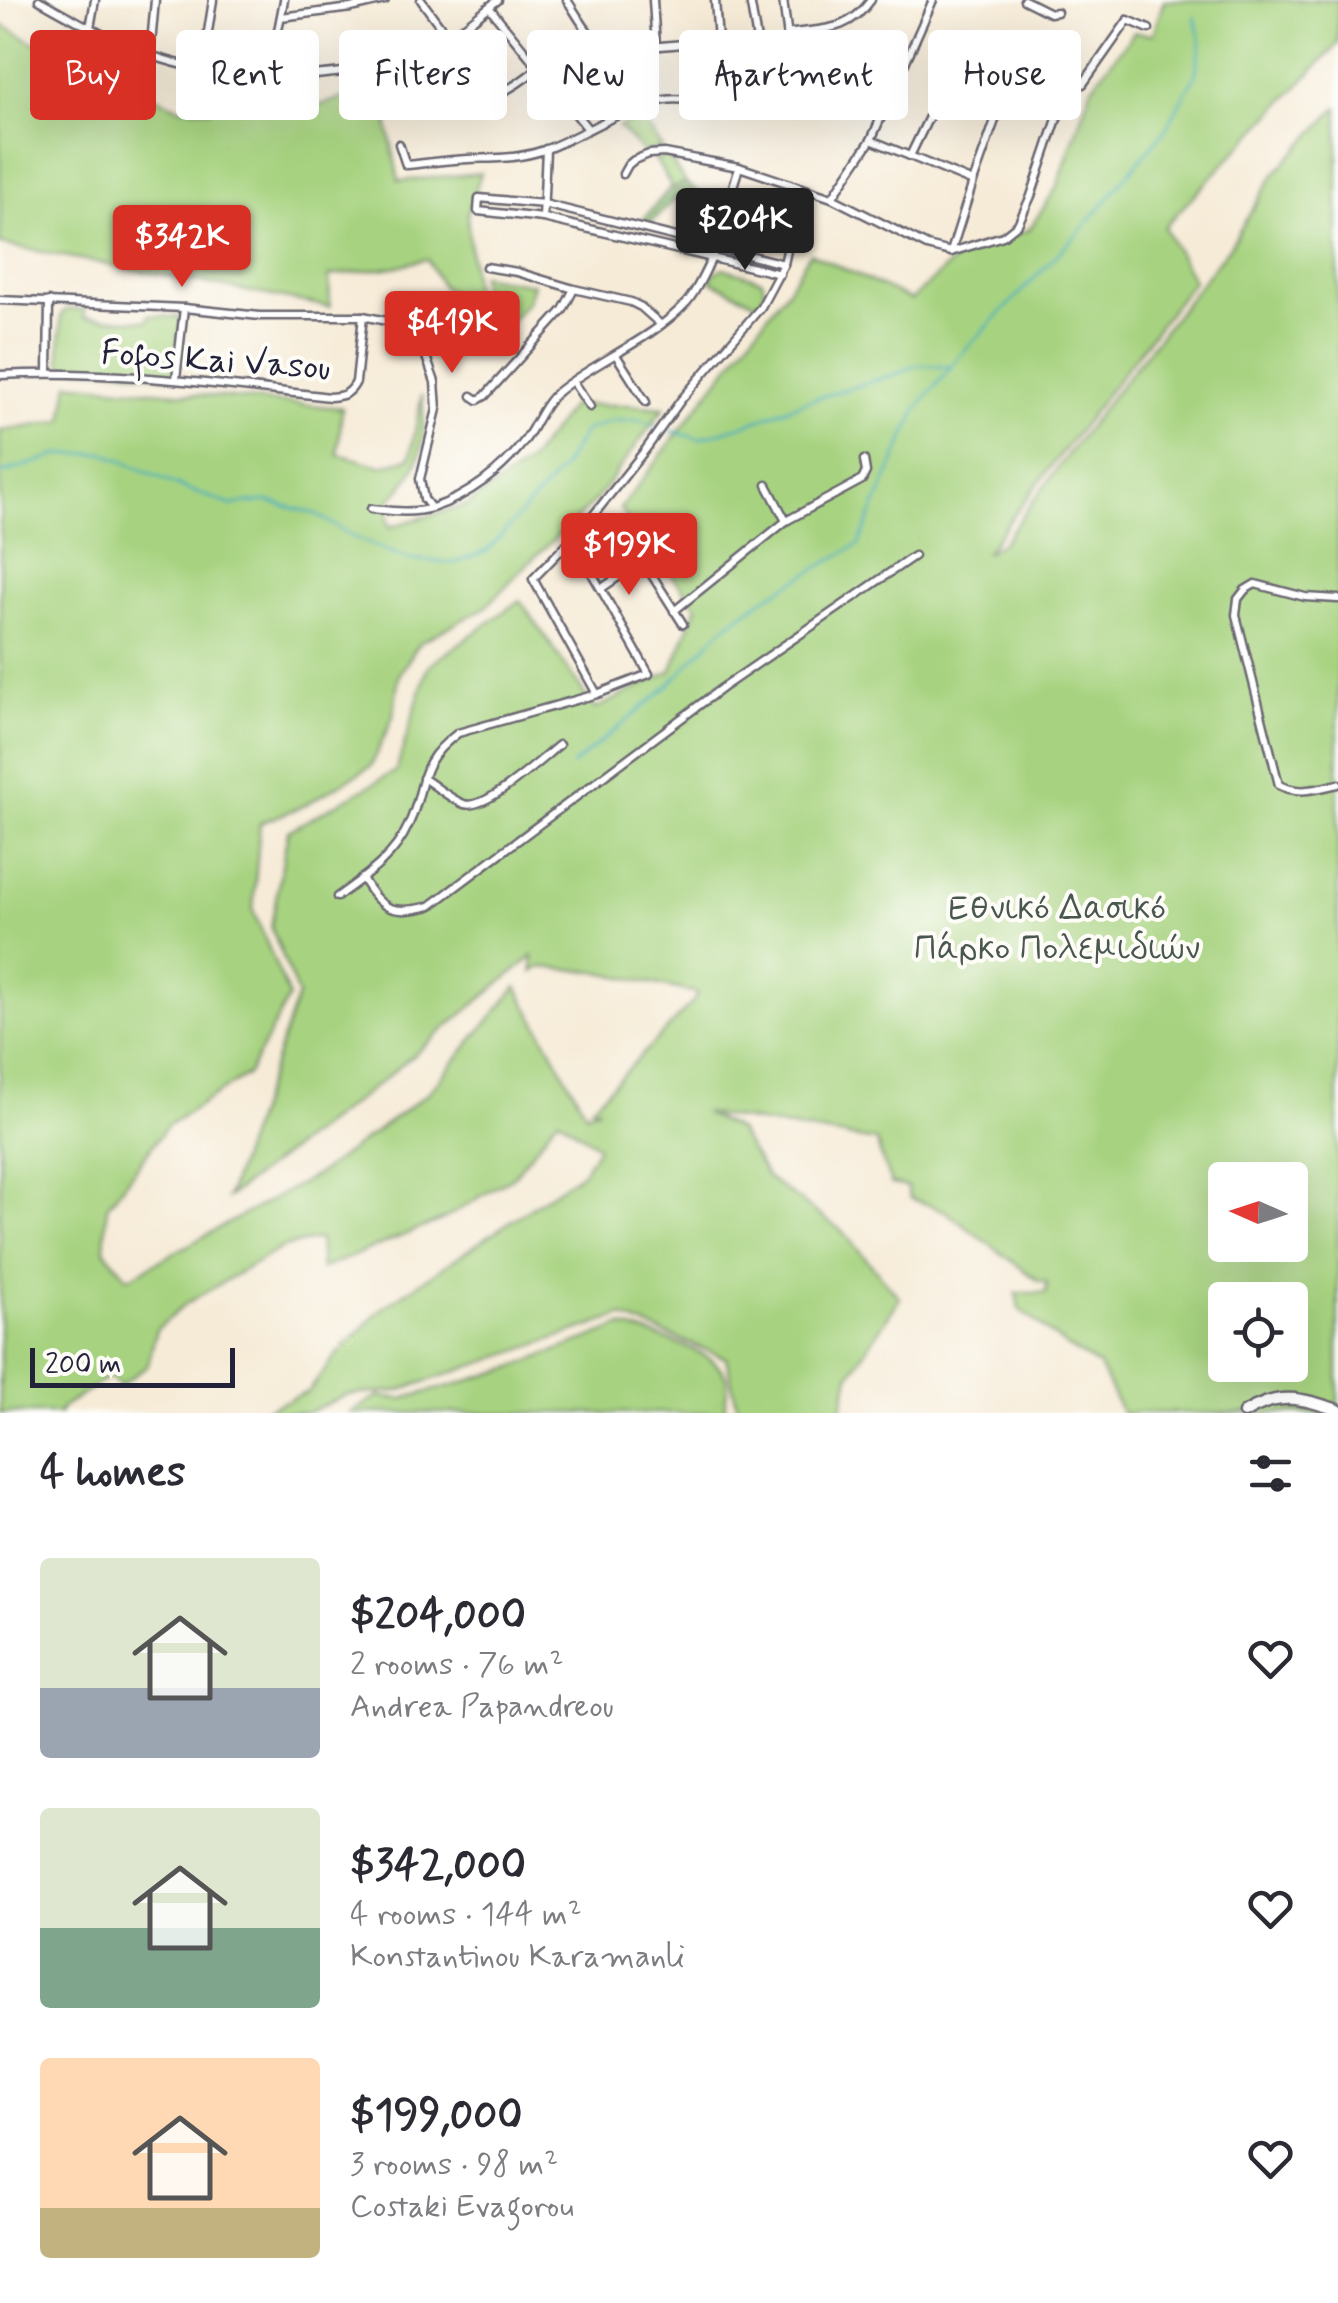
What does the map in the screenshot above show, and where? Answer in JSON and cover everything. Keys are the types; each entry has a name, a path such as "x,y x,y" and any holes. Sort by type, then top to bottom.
{"main road":[{"path":"1244,1413 1270,1399 1306,1400 1338,1410"}],"street":[{"path":"40,0 94,30"},
{"path":"90,28 94,0"},
{"path":"153,30 156,0"},
{"path":"209,30 214,0"},
{"path":"279,30 284,0"},
{"path":"281,17 385,0"},
{"path":"421,0 444,30"},
{"path":"456,30 498,0"},
{"path":"567,0 588,30"},
{"path":"653,0 655,30"},
{"path":"715,0 717,30"},
{"path":"750,0 755,30"},
{"path":"783,0 787,30"},
{"path":"814,30 851,22 871,0"},
{"path":"908,55 933,0"},
{"path":"1024,0 1050,13 1057,12"},
{"path":"489,7 527,53"},
{"path":"1081,84 1128,20 1148,30"},
{"path":"399,144 406,165 509,158 546,150 654,102 679,99"},
{"path":"910,156 928,119"},
{"path":"581,120 588,129"},
{"path":"832,198 872,140 880,120"},
{"path":"950,252 995,120"},
{"path":"624,174 634,160 664,153 739,167 832,198 927,246 950,252 1004,236 1018,224 1057,120"},
{"path":"872,140 973,182"},
{"path":"543,218 546,150"},
{"path":"728,206 739,167"},
{"path":"597,694 532,579 572,538 646,449 680,400 760,308 784,264 796,187"},
{"path":"780,274 543,218 478,211 480,198 544,204 784,264"},
{"path":"370,508 403,512 430,508 462,494 504,464 525,440 548,401 561,389 616,355 687,302 715,247"},
{"path":"486,267 631,302 660,324"},
{"path":"472,396 478,400 485,396 563,310 574,289"},
{"path":"0,300 184,308 260,316 363,316 391,322 410,332 424,351 435,382 437,410 420,487 430,508"},
{"path":"48,372 49,302"},
{"path":"176,380 184,308"},
{"name":"Fofos Kai Vasou","path":"0,375 48,372 343,396 352,392 356,382 363,316"},
{"path":"616,355 646,402"},
{"path":"573,382 590,407"},
{"path":"674,611 786,521 862,480 866,472 864,460"},
{"path":"768,486 786,521"},
{"path":"337,896 395,848 409,825 430,759 458,733 597,694 650,674 572,538"},
{"path":"362,878 373,897 390,909 407,912 430,906 722,688 914,556"},
{"path":"602,588 642,565 683,624"},
{"path":"1338,598 1304,597 1255,584 1238,598 1236,606 1237,623 1280,785 1308,791 1338,784"},
{"path":"422,778 460,803 474,806 490,799 559,745"}],"green space":[{"name":"Εθνικό Δασικό Πάρκο Πολεμιδιών","path":"1164,0 1338,0 1338,44 1164,227 1193,281 985,553 1003,542 1230,246 1275,173 1338,107 1338,1413 1122,1413 1099,1366 1019,1309 1016,1293 1046,1293 1047,1282 1039,1281 945,1211 910,1198 907,1187 891,1184 876,1141 703,1113 737,1129 768,1178 842,1231 900,1298 849,1376 841,1413 739,1413 726,1358 621,1316 398,1391 346,1395 307,1413 257,1413 308,1392 381,1309 583,1172 598,1146 558,1118 514,1176 444,1219 321,1269 319,1239 283,1247 187,1303 156,1330 148,1365 120,1386 109,1376 60,1413 0,1413 0,431 63,421 69,383 342,408 338,454 381,466 410,458 422,395 420,453 409,477 388,502 389,527 467,505 529,462 572,405 664,408 596,500 486,607 419,643 399,675 393,717 371,766 303,806 260,823 253,910 289,997 248,1074 167,1126 107,1207 104,1250 128,1278 318,1174 428,1093 517,987 586,1113 599,1108 591,1107 693,1002 697,993 599,972 541,967 533,972 533,956 382,1081 227,1198 298,995 271,927 288,831 396,771 428,666 520,600 595,709 671,671 697,607 620,509 790,286 810,253 911,300 961,254 1029,230 1057,187 1091,88 1134,32 1153,34"},
{"path":"0,24 30,40 30,120 156,120 156,97 176,106 176,120 319,120 319,106 339,99 339,120 389,120 399,181 481,173 467,215 473,283 481,317 442,286 427,259 329,276 330,307 0,244"},
{"path":"643,120 662,148 644,153 619,127"},
{"path":"665,157 685,182 673,189 655,159"},
{"path":"685,182 699,193 695,209 678,196 651,223 642,221 670,188"},
{"path":"699,193 729,212 721,242 690,234"},
{"path":"723,268 762,280 764,292 759,304 711,281 714,273"},
{"path":"480,275 533,284 528,301 501,332 485,318"},
{"path":"69,309 85,310 84,317 148,321 149,315 178,317 181,322 175,373 167,377 66,368 60,360 61,317"},
{"path":"621,1326 682,1345 712,1360 727,1381 725,1413 350,1413 378,1396 402,1399 461,1383"}],"waterway":[{"path":"573,765 665,689 722,629 762,600 859,544 917,409 964,351 1082,229 1165,130 1195,76 1201,44 1195,17"},
{"path":"672,431 699,439 917,365 950,367"},
{"path":"0,474 59,455 104,453 231,505 266,501 316,514 353,537 409,559 455,563 487,551 560,471 585,431 612,421 638,420 656,426"}]}
